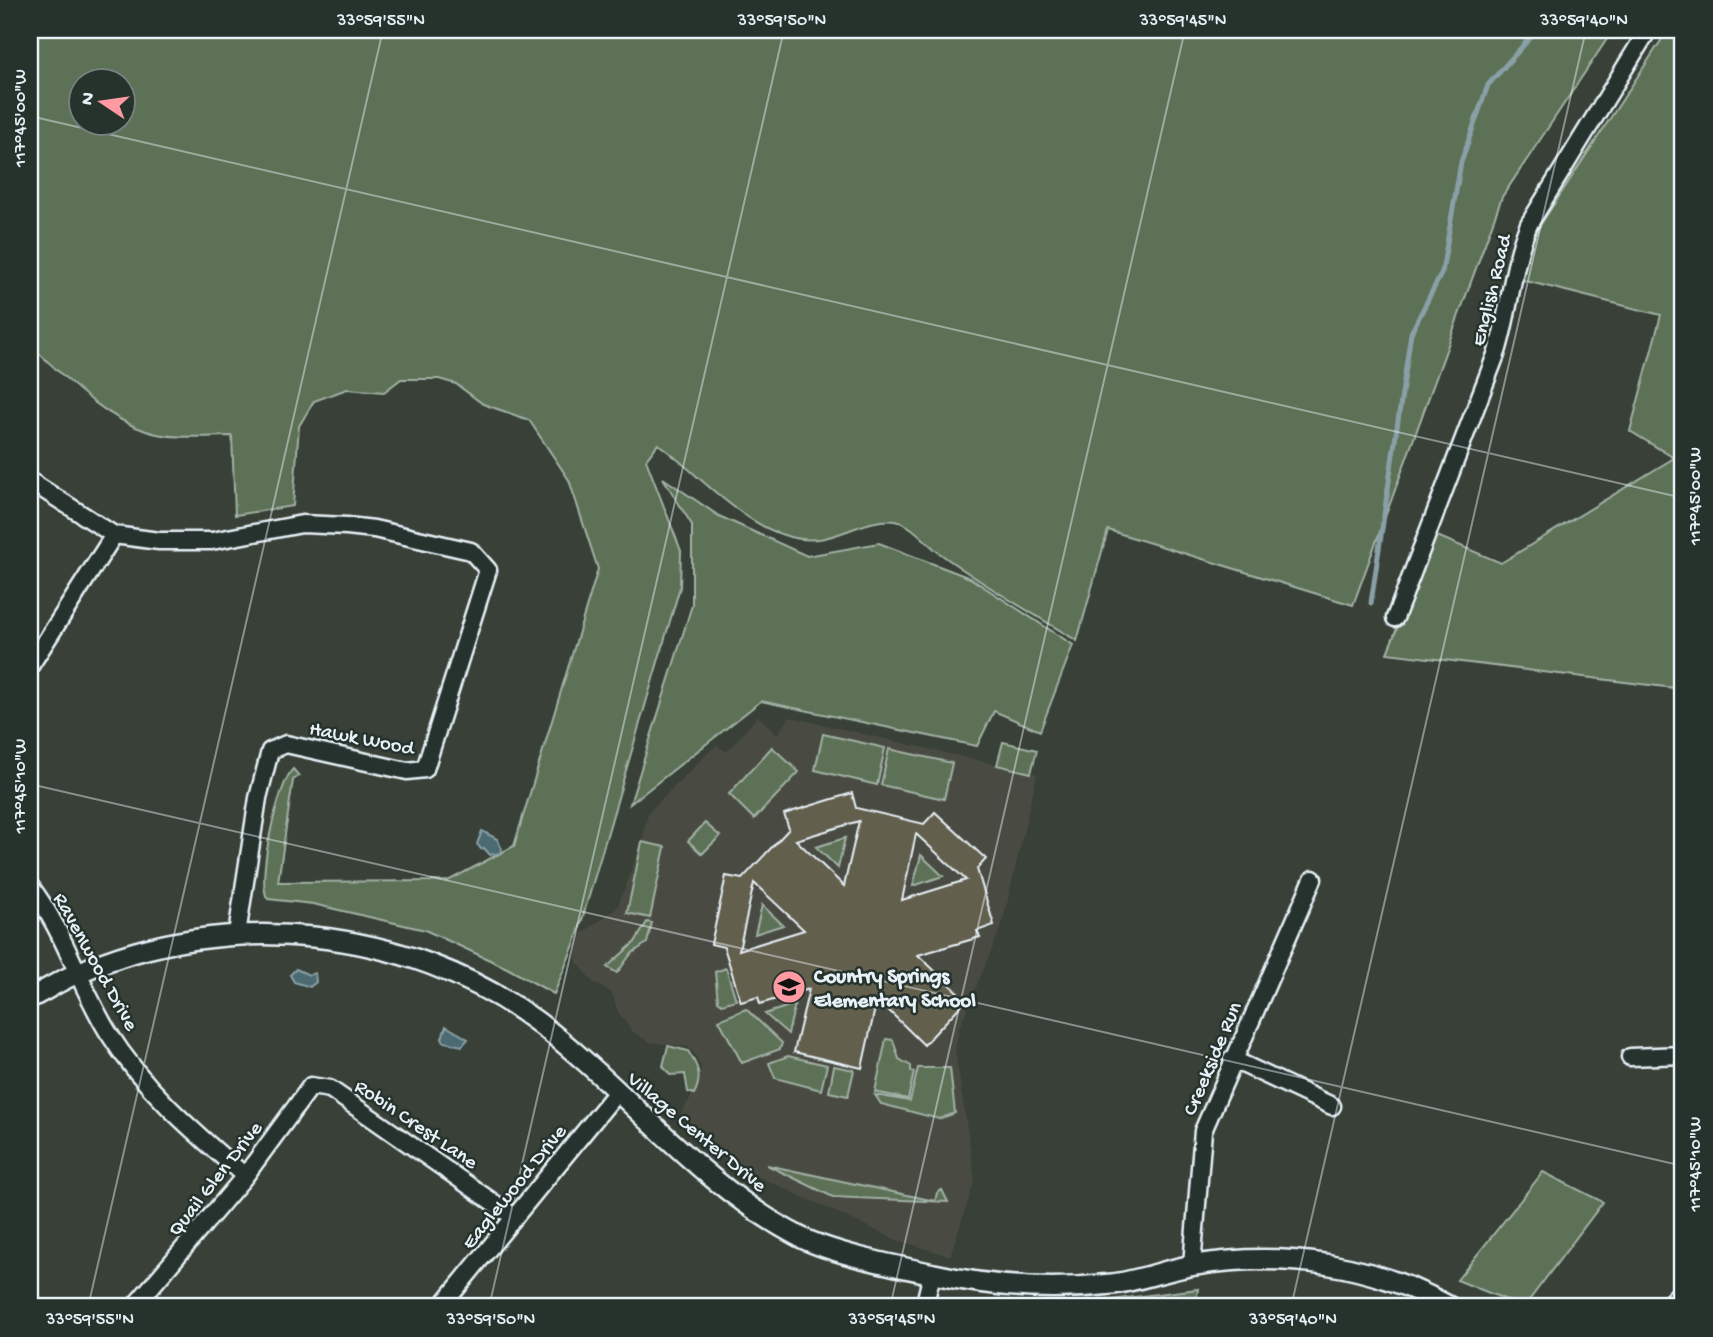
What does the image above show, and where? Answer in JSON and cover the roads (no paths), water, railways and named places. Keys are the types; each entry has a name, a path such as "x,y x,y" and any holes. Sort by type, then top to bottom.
{"street":[{"name":"English Road","path":"1395,618 1497,352 1507,317 1519,247 1529,224 1648,30"},
{"path":"30,481 114,535 30,666"},
{"name":"Hawk Wood","path":"114,535 159,541 212,541 302,524 346,526 374,529 471,551 488,570 425,769 407,771 286,744 270,751 258,799 237,934"},
{"name":"Creekside Run","path":"1192,1265 1203,1130 1313,879"},
{"name":"Ravenwood Drive","path":"30,886 52,915 77,973 109,1033 166,1108 244,1176"},
{"name":"Village Center Drive","path":"30,998 77,973 171,944 237,934 310,937 401,952 450,970 535,1021 717,1182 761,1214 819,1244 932,1274 998,1286 1112,1284 1192,1265 1289,1258 1356,1269 1420,1299 1450,1307"},
{"path":"1630,1057 1683,1055"},
{"path":"1232,1059 1332,1106"},
{"name":"Quail Glen Drive","path":"134,1307 244,1176 311,1086 330,1089"},
{"name":"Robin Crest Lane","path":"330,1089 514,1217"},
{"name":"Eaglewood Drive","path":"441,1307 617,1092"},
{"path":"925,1307 932,1274"},
{"path":"1666,1307 1683,1290"}],"water":[{"path":"482,831 497,839 502,849 500,853 490,855 484,848 481,849 477,844"},
{"path":"296,969 309,975 315,973 316,982 310,987 294,982 290,975"},
{"path":"446,1026 468,1039 462,1046 444,1042 442,1038"}],"waterway":[{"path":"1371,603 1411,333 1442,272 1461,162 1488,85 1537,30"}],"place":[{"name":"Country Springs Elementary School","path":"789,987"}]}
